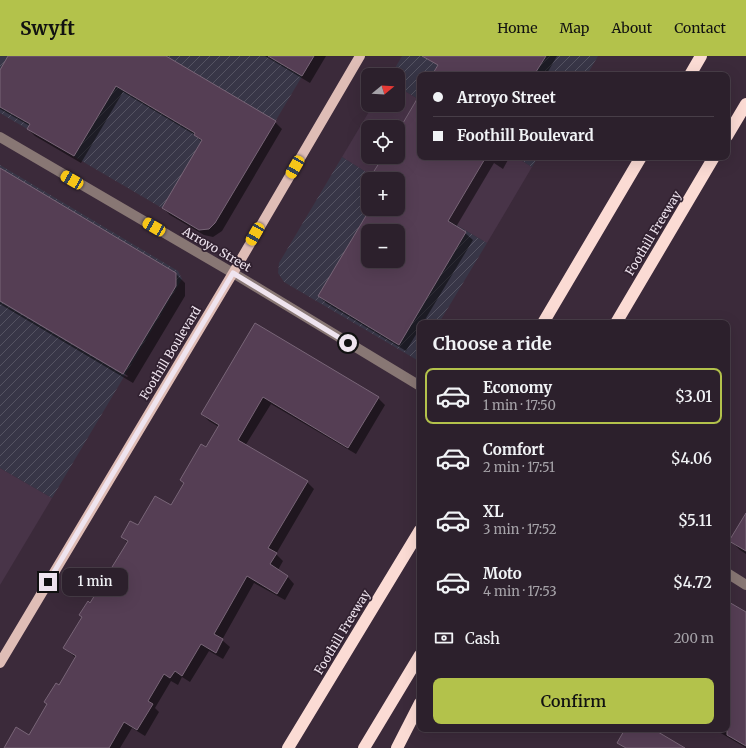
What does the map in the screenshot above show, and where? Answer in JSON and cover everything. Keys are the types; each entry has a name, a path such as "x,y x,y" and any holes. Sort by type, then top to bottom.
{"highway":[{"path":"692,72 701,56"},
{"path":"730,131 746,104"},
{"path":"545,320 639,160"},
{"name":"Foothill Freeway","path":"618,320 712,160"},
{"name":"Foothill Freeway","path":"288,748 417,535"},
{"path":"364,748 417,660"},
{"path":"397,748 417,709"}],"main road":[{"name":"Foothill Boulevard","path":"0,663 233,273 360,56"}],"street":[{"name":"Arroyo Street","path":"0,137 233,273 417,384"},
{"path":"730,575 746,585"}],"shaded area":[{"path":"0,56 314,56 215,223 209,229 202,230 196,228 0,113"},
{"path":"402,56 598,56 589,72 417,72 417,98 405,91 405,68 395,68"},
{"path":"405,91 417,98 417,160 521,160 532,167 487,243 405,195 405,172 366,172 342,157 361,125 361,164 405,164 405,120 364,120 369,112 405,112"},
{"path":"342,157 366,172 361,172 361,216 405,216 405,195 487,243 441,320 417,320 417,360 284,282 278,273 279,263"},
{"path":"521,160 536,160 532,167"},
{"path":"0,165 178,271 182,279 52,498 0,468"},
{"path":"0,468 52,498 0,585"}],"building":[{"path":"8,56 166,56 276,121 215,223 209,229 199,230 162,208 202,140 194,135 195,133 116,86 74,156 27,129 30,124 0,107 0,70"},
{"path":"268,56 314,56 302,76"},
{"path":"422,56 546,56 536,72 434,72 438,65"},
{"path":"417,99 417,160 484,160 448,221 466,232 399,345 318,296 361,224 361,268 405,268 405,224 361,224 366,216 405,216 405,172 373,172 379,164 405,164 405,120"},
{"path":"0,168 176,273 176,286 123,374 0,301"},
{"path":"255,323 379,397 348,448 263,397 238,440 308,481 268,548 277,553 270,564 288,576 277,594 247,576 214,634 223,639 216,653 201,644 182,676 175,671 170,678 164,674 148,701 153,704 137,730 124,722 109,748 4,748 16,727 29,735 47,704 44,702 56,683 59,685 76,656 63,648 82,617 79,615 88,601 90,603 128,541 121,537 130,521 138,525 155,496 171,505 184,483 180,480 201,444 206,447 219,425 201,414"},
{"path":"746,513 746,551 730,542"},
{"path":"730,603 746,612 746,746 727,735 727,732 730,732"},
{"path":"623,732 658,732 685,748 626,748 617,743"}],"route":[{"path":"48,582 233,273 348,343"}]}
